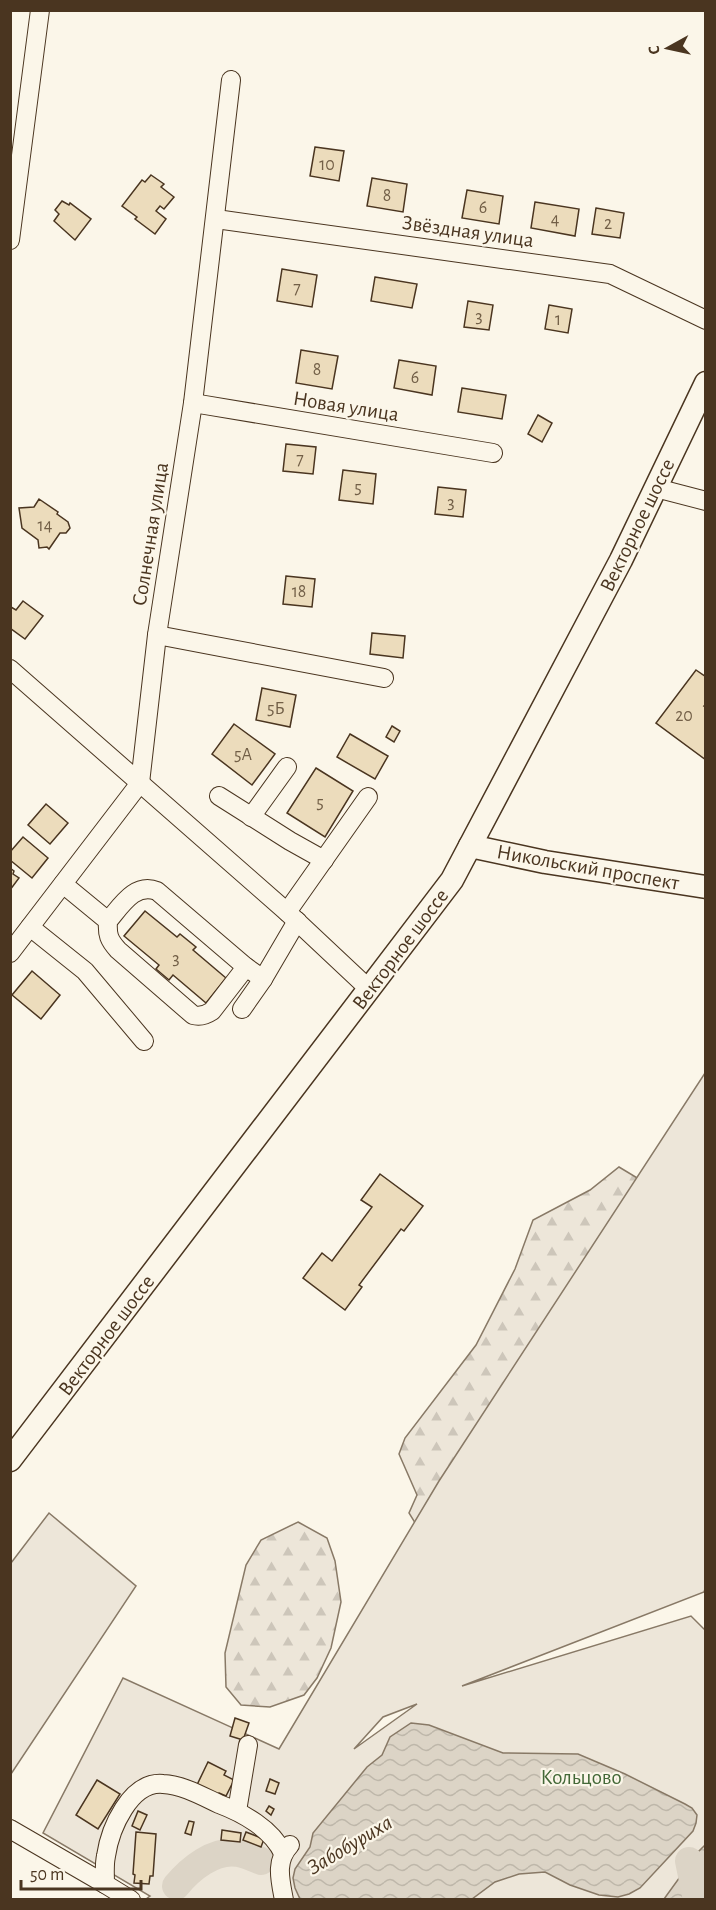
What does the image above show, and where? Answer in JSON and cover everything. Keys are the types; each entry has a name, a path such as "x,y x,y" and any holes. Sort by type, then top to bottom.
{"main road":[{"name":"Векторное шоссе","path":"10,1460 452,880 621,560 705,383"},
{"name":"Никольский проспект","path":"470,846 535,860 705,886"}],"street":[{"path":"10,240 40,10"},
{"name":"Солнечная улица","path":"140,783 157,634 192,403 216,219 231,80"},
{"name":"Звёздная улица","path":"216,219 610,274 705,320"},
{"name":"Новая улица","path":"192,403 493,453"},
{"path":"656,488 705,501"},
{"path":"157,634 384,678"},
{"path":"10,669 292,916 369,989"},
{"path":"252,817 287,767"},
{"path":"10,953 140,783"},
{"path":"219,796 324,860"},
{"path":"242,1009 263,979 292,916 324,860 368,796"},
{"path":"63,884 108,921"},
{"path":"246,967 212,1011 198,1017 118,950 109,939 108,921 132,894 150,888 157,891 263,979"},
{"path":"30,927 85,971 144,1041"},
{"path":"237,1811 248,1745"},
{"path":"105,1884 106,1857 111,1837 125,1807 139,1790 151,1785 164,1784 185,1789 237,1811 287,1848 280,1868 284,1899"},
{"path":"10,1829 131,1899"}],"green space":[{"name":"Кольцово","path":"705,1073 704,1592 462,1686 691,1616 705,1630 705,1899 146,1899 150,1896 43,1833 123,1678 279,1749 439,1481","holes":["417,1704 354,1749 383,1717"]},
{"path":"619,1167 639,1179 422,1534 409,1513 417,1495 399,1454 405,1438 476,1345 515,1269 533,1220 590,1190"},
{"path":"49,1513 136,1586 11,1774 11,1563"},
{"path":"298,1522 327,1538 335,1561 341,1602 331,1648 317,1678 304,1695 270,1707 241,1705 226,1687 225,1653 246,1565 261,1540"}],"water":[{"path":"411,1723 429,1725 503,1753 578,1754 625,1774 692,1808 697,1815 696,1823 693,1831 640,1888 618,1897 599,1895 570,1885 545,1872 519,1874 495,1882 472,1899 300,1899 293,1878 295,1869 310,1847 313,1833 367,1767 382,1755 390,1737"},
{"path":"705,1845 705,1899 664,1899 698,1852"}],"building":[{"path":"315,147 344,151 339,181 310,176"},
{"path":"151,175 164,184 161,187 174,197 164,209 160,206 156,211 166,219 155,234 122,206 142,180 145,182"},
{"path":"372,178 407,184 403,212 367,206"},
{"path":"467,190 503,196 499,224 462,218"},
{"path":"62,201 69,205 70,203 91,219 75,240 54,221 59,214 55,210"},
{"path":"535,202 579,209 575,236 531,228"},
{"path":"596,208 624,213 620,238 592,234"},
{"path":"282,269 317,275 312,307 277,301"},
{"path":"375,277 417,284 412,308 371,301"},
{"path":"468,301 493,305 489,330 464,327"},
{"path":"549,305 572,309 568,333 545,329"},
{"path":"301,350 338,356 332,389 296,383"},
{"path":"399,360 436,366 432,395 394,388"},
{"path":"462,388 506,395 502,419 458,412"},
{"path":"538,415 552,423 542,442 528,434"},
{"path":"286,444 316,447 313,474 283,471"},
{"path":"343,470 376,474 373,504 339,500"},
{"path":"438,487 466,490 463,517 435,514"},
{"path":"39,499 58,512 57,514 68,522 70,528 66,533 60,533 49,549 39,548 38,540 22,528 19,508 34,507"},
{"path":"286,576 315,579 312,607 283,604"},
{"path":"23,601 43,616 25,639 10,628 10,608 16,610"},
{"path":"372,633 405,636 403,658 370,654"},
{"path":"696,670 706,677 706,704 704,706 706,707 706,760 656,723"},
{"path":"262,688 296,695 290,727 256,720"},
{"path":"234,724 275,754 252,785 212,754"},
{"path":"392,726 400,731 394,742 386,737"},
{"path":"350,734 388,756 375,779 337,757"},
{"path":"316,768 353,791 325,837 287,813"},
{"path":"46,804 68,823 50,844 28,825"},
{"path":"23,837 48,858 32,878 10,860 10,852"},
{"path":"10,868 19,878 10,890"},
{"path":"145,911 177,937 180,934 196,947 193,950 226,978 206,1003 173,975 169,980 156,969 159,965 124,936"},
{"path":"32,971 60,995 41,1019 12,995"},
{"path":"380,1174 423,1206 404,1231 401,1229 359,1285 362,1287 345,1310 303,1278 322,1253 332,1261 372,1207 361,1200"},
{"path":"235,1718 249,1723 243,1740 230,1736"},
{"path":"208,1762 226,1771 224,1775 234,1780 226,1796 219,1793 215,1800 195,1789"},
{"path":"270,1779 279,1783 275,1794 266,1791"},
{"path":"97,1780 120,1794 98,1829 76,1815"},
{"path":"269,1806 274,1809 271,1815 266,1811"},
{"path":"138,1811 147,1815 140,1830 132,1826"},
{"path":"189,1821 194,1822 191,1835 185,1833"},
{"path":"222,1830 241,1833 240,1842 221,1840"},
{"path":"136,1832 156,1834 153,1876 150,1876 149,1884 134,1883"},
{"path":"246,1832 264,1839 261,1847 243,1840"}],"waterway":[{"name":"Забобуриха","path":"176,1886 195,1867 220,1854 238,1853 261,1861"},
{"name":"Забобуриха","path":"689,1861 697,1900"}]}
